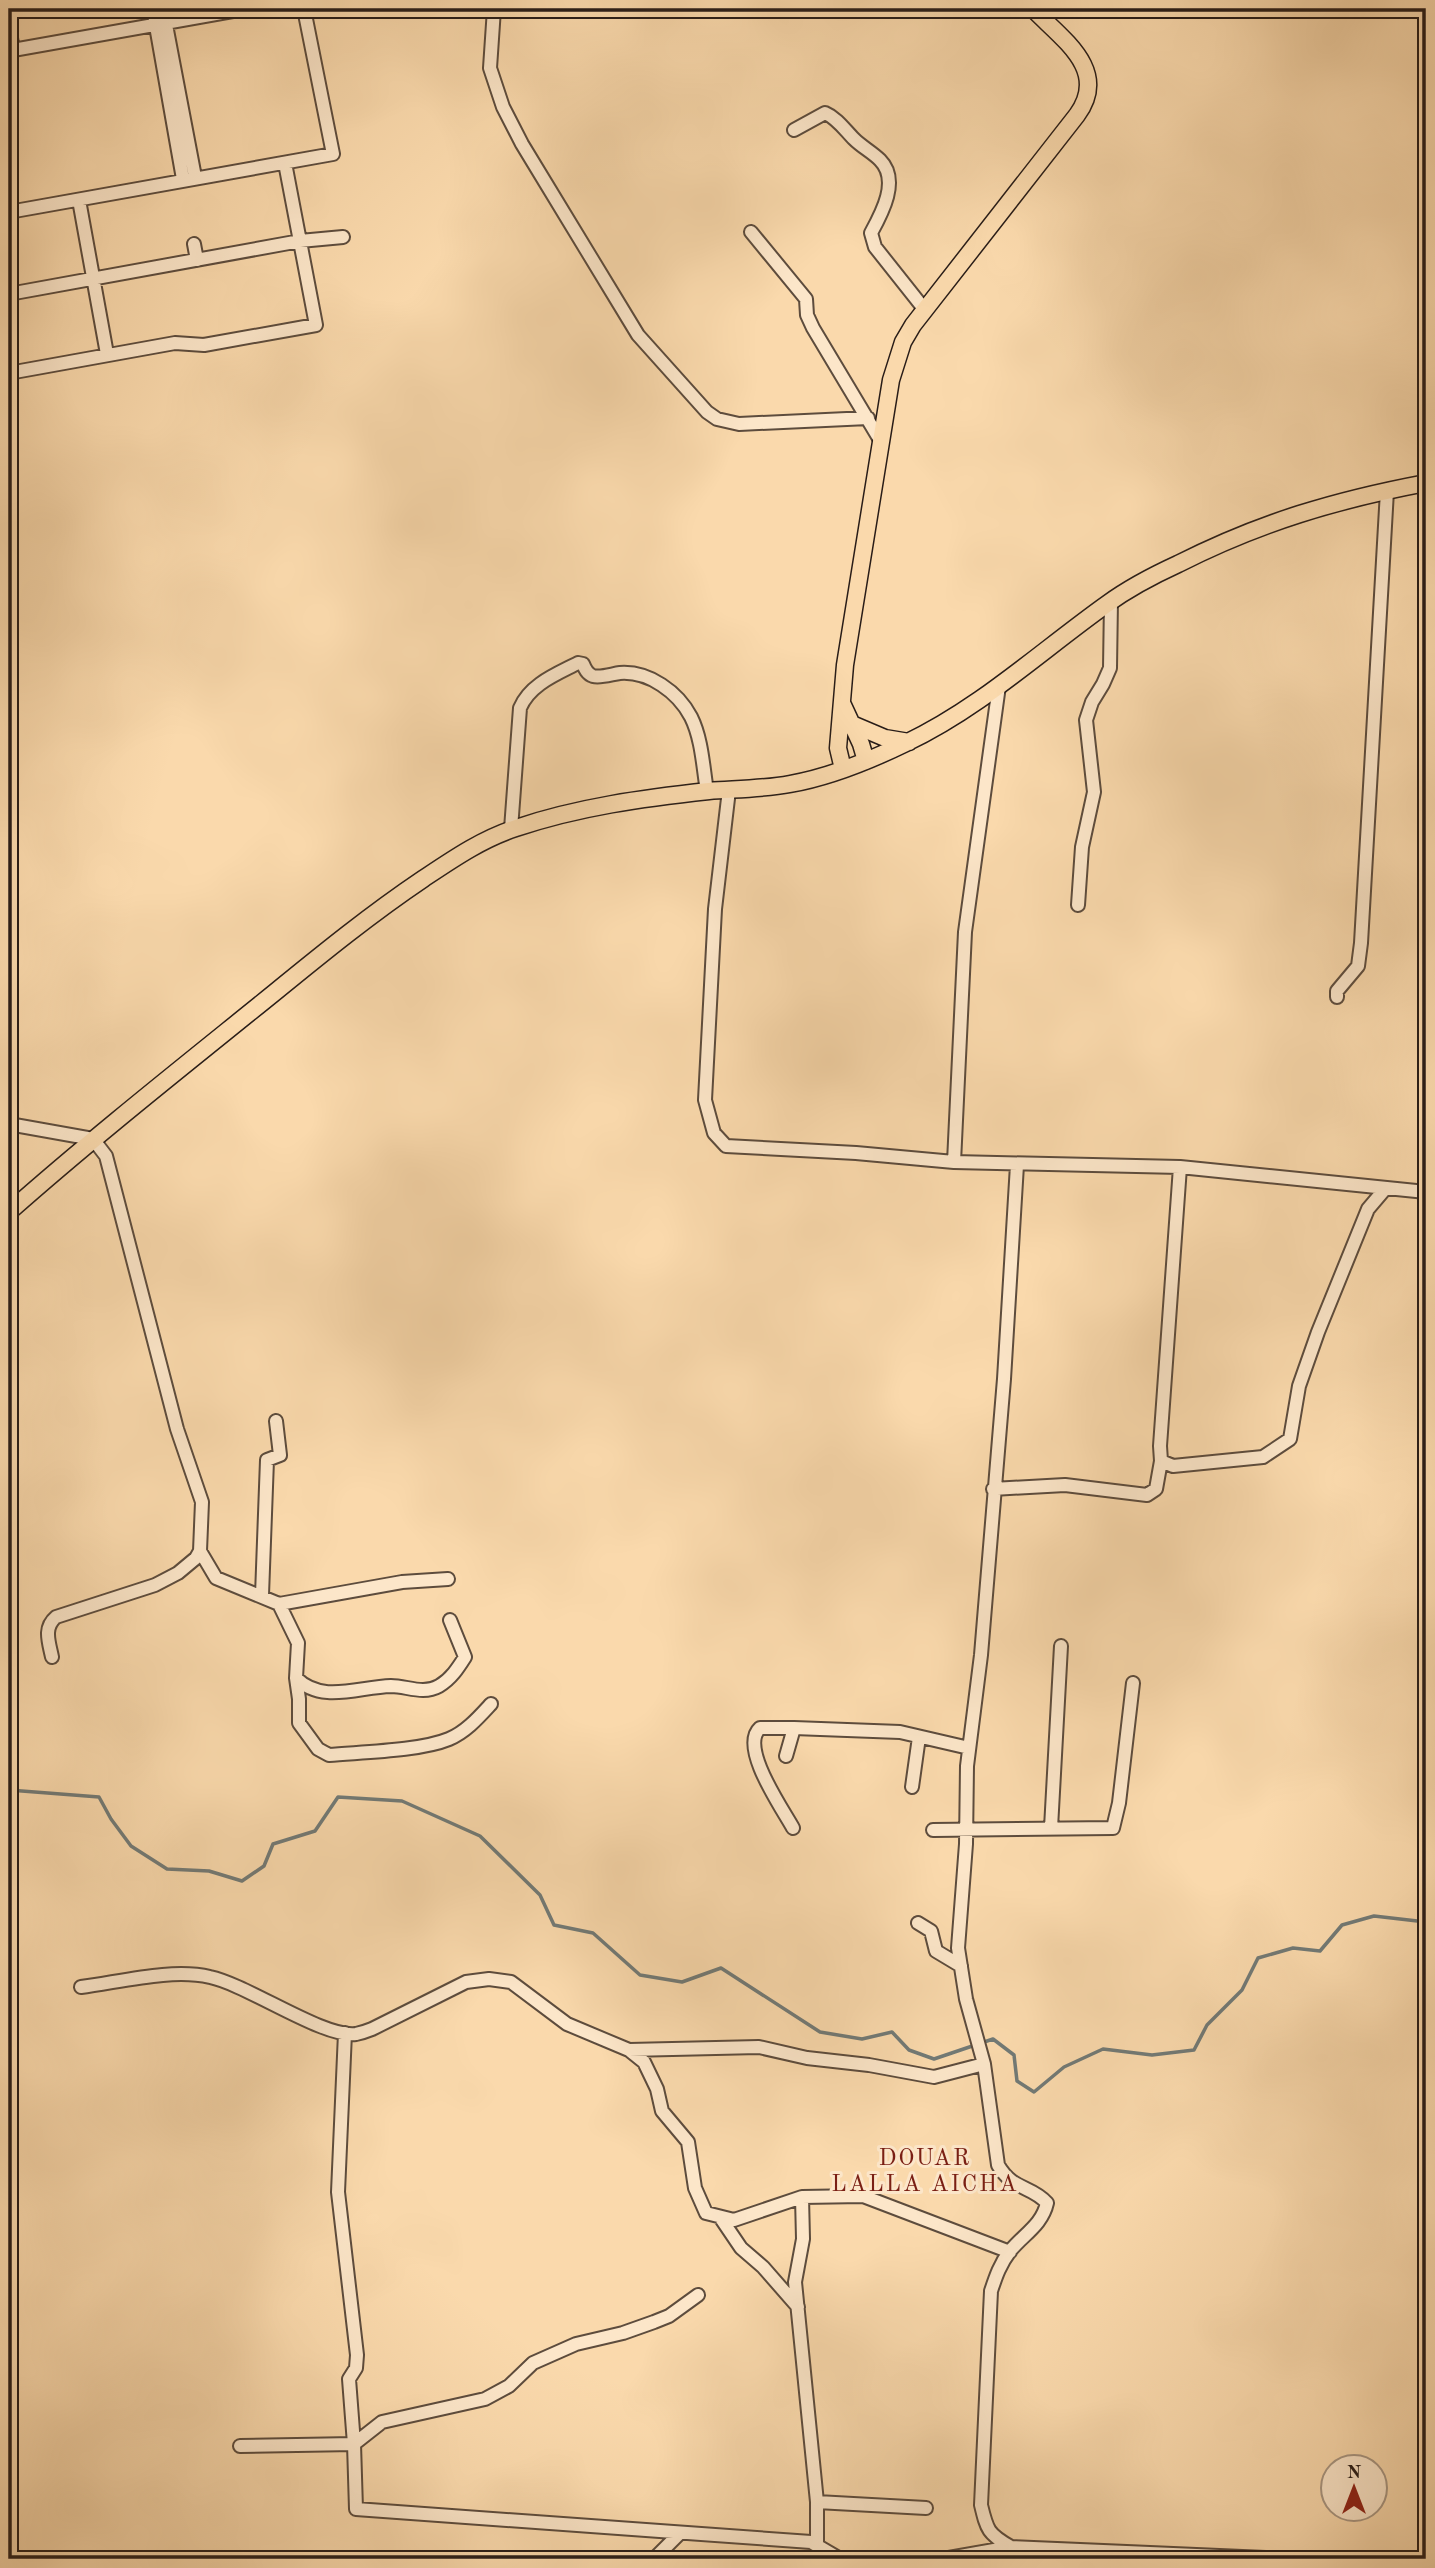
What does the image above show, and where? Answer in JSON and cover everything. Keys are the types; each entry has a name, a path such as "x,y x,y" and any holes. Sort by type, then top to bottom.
{"main road":[{"path":"843,769 839,759 845,728 842,704 845,666 880,440 896,361 908,334 925,310 1077,116 1087,97 1088,77 1081,58 1032,9"},
{"path":"9,1212 93,1139 369,916 467,850 511,829 547,818 611,804 707,791 789,785 866,761 909,742 968,708 1111,601 1161,572 1226,540 1281,518 1426,483"},
{"path":"845,728 909,742"},
{"path":"845,728 866,761"},
{"path":"819,777 845,728"}],"street":[{"path":"153,9 160,24 189,178"},
{"path":"160,24 163,9"},
{"path":"9,26 13,50 244,9"},
{"path":"9,212 333,154 304,9"},
{"path":"494,9 490,68 503,107 522,144 638,335 707,412 717,419 739,424 868,418"},
{"path":"794,130 825,113 832,116 862,147 882,162 889,192 871,233 875,247 925,310"},
{"path":"9,373 175,343 204,345 316,325 285,163"},
{"path":"79,200 107,354"},
{"path":"751,232 806,299 807,315 813,328 880,440"},
{"path":"9,295 300,241 343,236"},
{"path":"194,244 197,260"},
{"path":"1337,997 1337,991 1357,966 1360,943 1387,491"},
{"path":"1078,905 1082,847 1094,792 1086,720 1110,668 1111,601"},
{"path":"511,829 520,708 526,696 542,682 578,663 583,664 587,673 594,676 631,673 650,678 680,699 690,714 697,733 707,791"},
{"path":"954,1162 965,932 999,685"},
{"path":"729,790 715,909 705,1100 714,1133 726,1146 1017,1165 1180,1167 1426,1192"},
{"path":"9,1125 93,1139 106,1156 177,1429 200,1495 200,1551 196,1558 178,1573 155,1585 56,1616 47,1631 52,1657"},
{"path":"1012,2547 986,2530 981,2505 991,2291 998,2270 1010,2252 1038,2223 1047,2203 1042,2197 1016,2186 1004,2177 998,2165 984,2064 966,1999 958,1948 969,1748 981,1654 1004,1379 1017,1165"},
{"path":"993,1489 1065,1485 1147,1495 1156,1489 1161,1461 1180,1167"},
{"path":"1161,1461 1173,1466 1263,1457 1290,1439 1298,1386 1318,1332 1368,1209 1385,1189"},
{"path":"262,1595 267,1460 280,1455 276,1421"},
{"path":"200,1551 216,1577 279,1604 298,1643 296,1678 299,1723 318,1749 330,1755 426,1745 451,1739 476,1721 491,1704"},
{"path":"279,1604 402,1582 448,1579"},
{"path":"296,1678 305,1687 334,1694 392,1686 420,1691 438,1687 456,1672 465,1657 450,1620"},
{"path":"1051,1828 1061,1646"},
{"path":"933,1830 1113,1828 1119,1804 1133,1683"},
{"path":"793,1828 756,1759 754,1735 760,1728 900,1732 969,1748"},
{"path":"786,1756 794,1728"},
{"path":"912,1787 919,1737"},
{"path":"918,1923 932,1931 936,1951 961,1966"},
{"path":"81,1987 164,1976 211,1977 317,2024 355,2034 372,2029 466,1982 489,1979 511,1982 567,2024 629,2050 644,2062 657,2090 662,2110 688,2141 695,2188 706,2213 734,2220 802,2197 863,2196 1010,2252"},
{"path":"345,2033 338,2192 357,2355 356,2368 349,2379 356,2509 811,2542 840,2559"},
{"path":"629,2050 759,2047 807,2059 869,2065 934,2077 984,2064"},
{"path":"802,2197 803,2239 795,2282 817,2502 817,2544"},
{"path":"720,2217 741,2248 763,2267 798,2307"},
{"path":"240,2445 354,2444 382,2421 498,2394 533,2363 592,2338 623,2333 669,2316 698,2295"},
{"path":"817,2502 926,2508"},
{"path":"654,2559 679,2534"},
{"path":"943,2559 1012,2547 1290,2559"}],"waterway":[{"path":"9,1790 99,1797 131,1846 167,1869 209,1871 242,1881 264,1866 273,1844 315,1831 338,1797 402,1801 480,1836 540,1895 554,1925 593,1933 640,1975 682,1982 721,1968 820,2032 862,2039 892,2032 909,2050 934,2059 993,2039 1014,2055 1017,2081 1034,2092 1064,2067 1103,2049 1152,2055 1194,2050 1207,2025 1242,1990 1258,1958 1293,1948 1320,1951 1342,1925 1374,1916 1426,1922"}],"district":[{"name":"DOUAR LALLA AICHA","path":"925,2170"}]}
